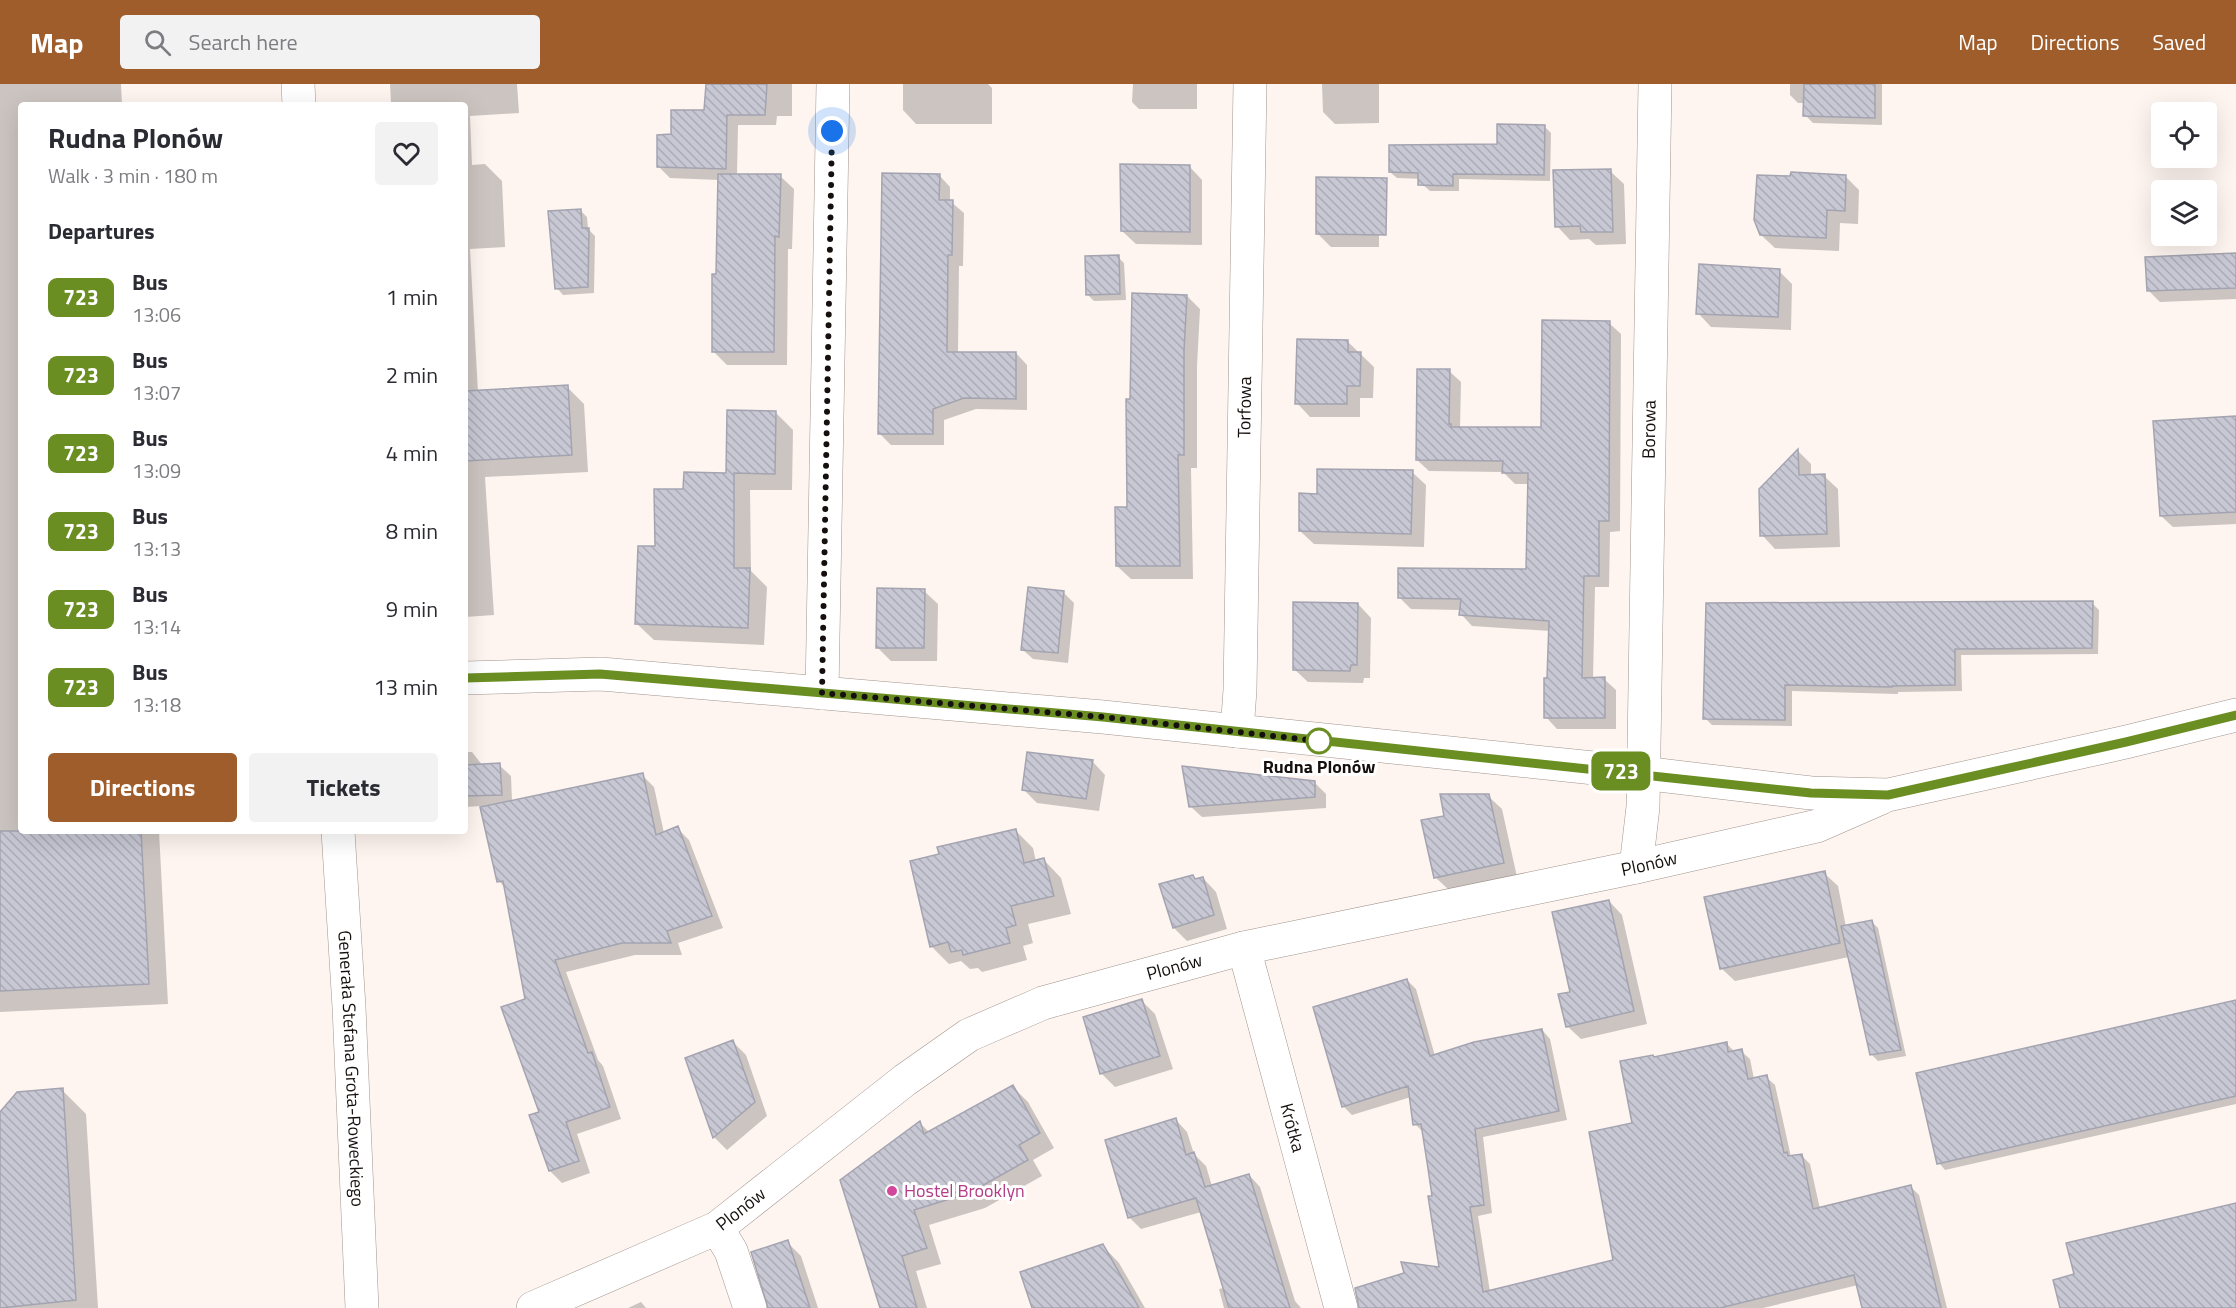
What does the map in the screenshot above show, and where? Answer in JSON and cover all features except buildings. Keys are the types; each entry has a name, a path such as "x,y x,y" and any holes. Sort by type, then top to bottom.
{"street":[{"path":"298,84 299,102"},
{"path":"822,693 833,84"},
{"name":"Torfowa","path":"1237,731 1240,678 1250,84"},
{"name":"Borowa","path":"1636,867 1643,807 1655,84"},
{"name":"Plonów","path":"468,678 600,674 1103,717 1811,793 1888,795"},
{"name":"Plonów","path":"533,1308 717,1228 905,1080 969,1035 1043,1003 1244,948 1636,867 1817,826 1888,795 2236,715"},
{"name":"Generała Stefana Grota-Roweckiego","path":"338,834 349,1007 362,1308"},
{"name":"Krótka","path":"1244,948 1341,1308"},
{"path":"717,1228 731,1251 750,1308"}],"bus line":[{"name":"723","path":"468,678 600,674 1103,717 1811,793 1888,795 2236,715"}],"place":[{"name":"Rudna Plonów","path":"1319,741"},
{"name":"Hostel Brooklyn","path":"892,1191"}],"route":[{"path":"832,131 822,693 1103,717 1319,741"}]}
